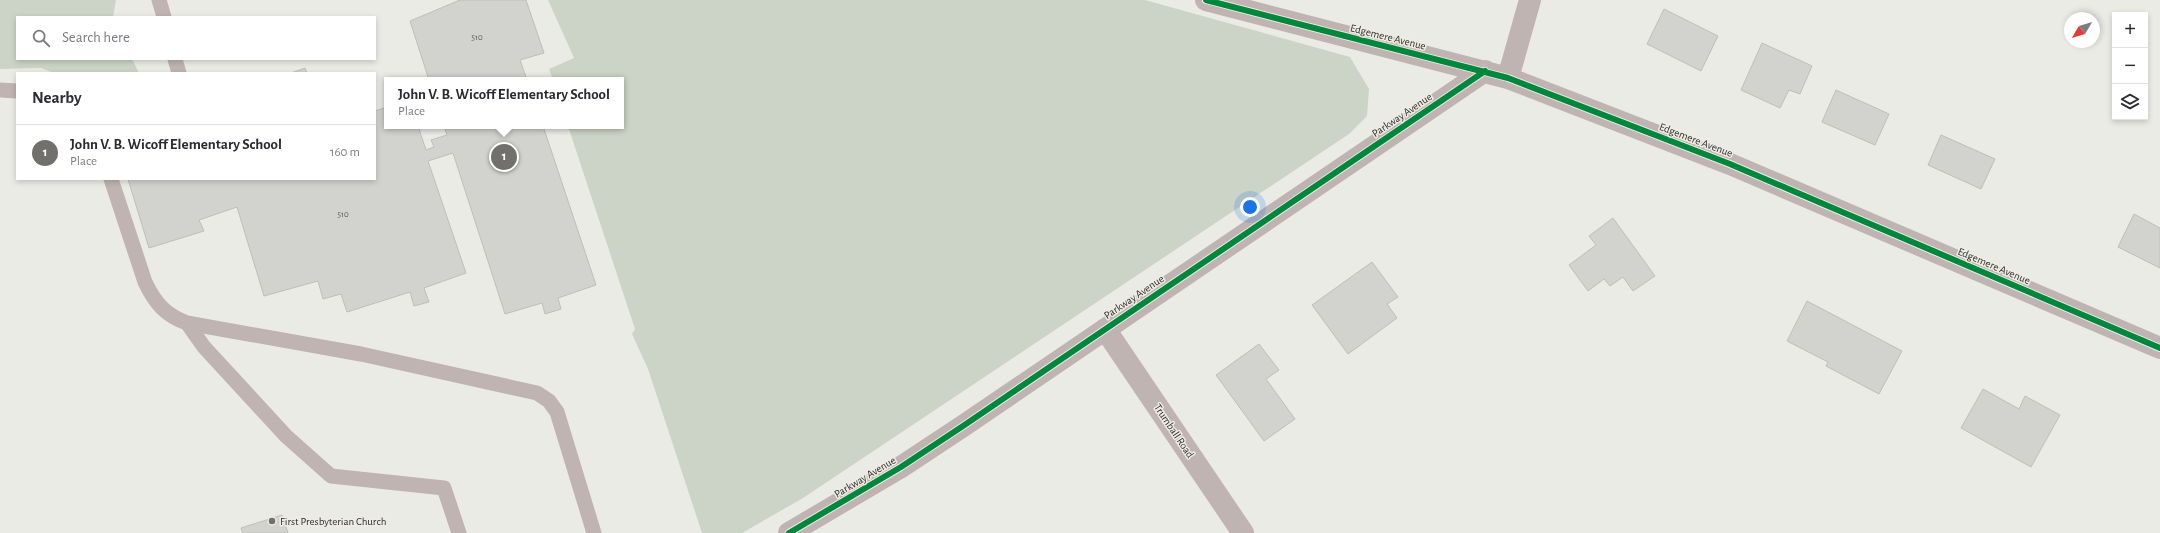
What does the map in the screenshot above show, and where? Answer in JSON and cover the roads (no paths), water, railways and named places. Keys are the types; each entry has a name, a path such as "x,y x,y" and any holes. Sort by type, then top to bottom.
{"street":[{"name":"Edgemere Avenue","path":"1206,0 1508,78 1730,164 2160,348"},
{"path":"1508,78 1530,0"},
{"name":"Parkway Avenue","path":"789,533 901,467 1485,71"},
{"name":"Trumball Road","path":"1105,329 1243,533"}],"lane":[{"path":"159,0 164,16"},
{"path":"175,60 179,72"},
{"path":"0,90 16,91"},
{"path":"111,180 129,238 151,294 172,318 187,323 361,354 538,394 549,401 557,412 594,533"},
{"path":"187,323 204,347 286,436 331,476 444,488 459,533"}],"place":[{"name":"John V. B. Wicoff Elementary School","path":"504,157"},
{"name":"First Presbyterian Church","path":"272,521"}]}
